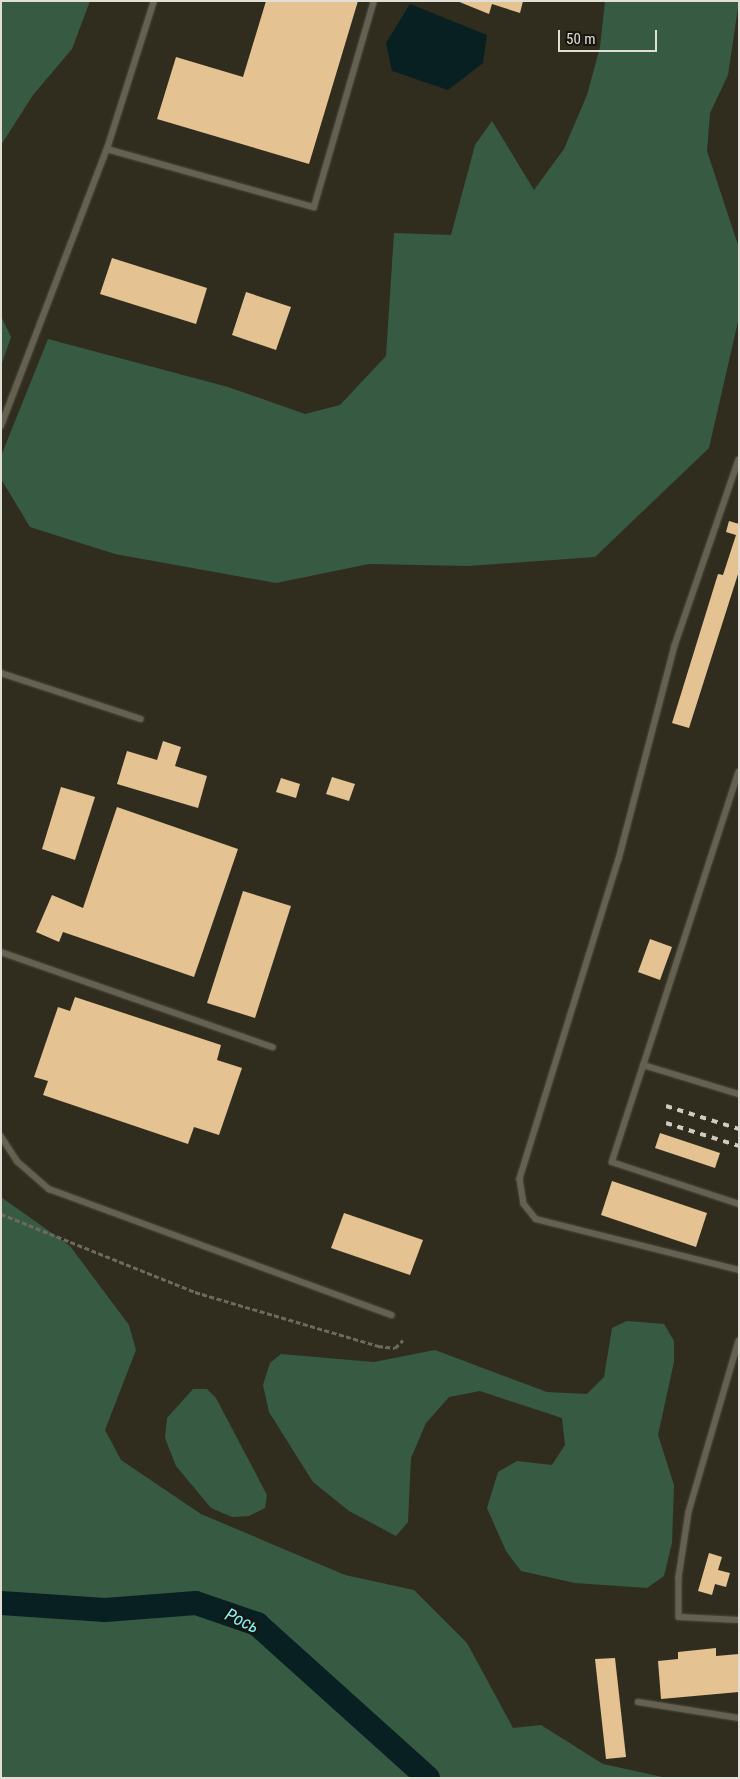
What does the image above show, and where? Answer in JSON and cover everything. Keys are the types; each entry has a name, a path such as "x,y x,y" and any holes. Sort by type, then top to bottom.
{"lane":[{"path":"1,426 107,149 154,1"},
{"path":"107,149 314,207 374,1"},
{"path":"739,460 675,646 619,859 520,1179 524,1204 536,1219 739,1270"},
{"path":"1,673 141,719"},
{"path":"739,772 612,1162 739,1204"},
{"path":"1,952 273,1047"},
{"path":"644,1065 739,1094"},
{"path":"1,1136 17,1161 49,1189 392,1316"},
{"path":"739,1342 689,1512 679,1577 679,1617 739,1620"},
{"path":"638,1702 739,1718"}],"path":[{"path":"1,1214 195,1292 378,1346 395,1348 403,1340"}],"green space":[{"path":"1,1 90,1 72,49 33,95 1,145"},
{"path":"605,1 739,1 728,75 710,113 707,151 739,248 739,317 709,448 595,557 468,566 369,564 276,583 115,554 30,527 1,479 1,456 48,339 228,387 305,414 340,405 386,356 394,233 451,235 475,145 492,121 534,190 564,149 587,95 600,47"},
{"path":"1,316 11,337 1,366"},
{"path":"1,1197 70,1246 129,1325 136,1350 105,1430 121,1460 201,1514 345,1575 414,1590 467,1643 513,1728 541,1725 603,1764 667,1778 1,1778"},
{"path":"627,1321 664,1324 674,1341 674,1362 658,1435 674,1485 672,1543 664,1576 647,1588 575,1583 521,1571 506,1551 487,1508 498,1472 517,1461 552,1465 565,1445 562,1418 480,1391 449,1397 426,1423 411,1458 408,1522 396,1536 349,1511 313,1482 269,1412 263,1385 270,1363 281,1354 374,1362 435,1350 547,1392 587,1394 604,1377 612,1328"},
{"path":"193,1389 207,1389 216,1398 267,1495 265,1508 249,1516 232,1517 211,1508 176,1466 165,1438 167,1418"}],"water":[{"path":"410,4 487,35 483,63 448,90 392,71 386,43"}],"building":[{"path":"266,1 358,1 309,164 157,119 176,57 243,77"},
{"path":"457,1 523,1 520,13 492,4 489,14"},
{"path":"112,258 207,288 196,324 100,294"},
{"path":"246,292 291,307 276,350 232,335"},
{"path":"729,521 739,524 739,571 689,728 672,723 718,574 723,575 736,535 726,532"},
{"path":"163,741 181,747 175,766 207,776 198,808 117,784 127,751 157,760"},
{"path":"332,777 355,784 349,801 326,794"},
{"path":"281,778 300,784 296,798 276,792"},
{"path":"61,787 95,797 75,860 42,849"},
{"path":"117,807 238,849 194,977 63,932 59,942 36,932 52,895 83,908"},
{"path":"243,891 291,906 255,1018 207,1003"},
{"path":"650,939 672,947 660,980 638,972"},
{"path":"75,997 221,1045 217,1060 242,1068 219,1135 194,1127 188,1144 43,1095 48,1081 34,1077 58,1007 70,1011"},
{"path":"660,1133 720,1153 715,1168 655,1148"},
{"path":"612,1181 707,1213 696,1247 601,1215"},
{"path":"344,1213 423,1240 410,1275 331,1248"},
{"path":"709,1553 722,1557 718,1570 730,1573 726,1587 715,1584 712,1595 698,1591"},
{"path":"716,1648 716,1656 739,1654 739,1692 661,1699 658,1661 678,1659 678,1652"},
{"path":"615,1658 626,1757 606,1759 595,1659"}],"waterway":[{"name":"Рось","path":"1,1603 105,1610 196,1603 257,1624 428,1778"}],"railway":[{"path":"666,1106 739,1129"},
{"path":"666,1123 739,1146"}]}
